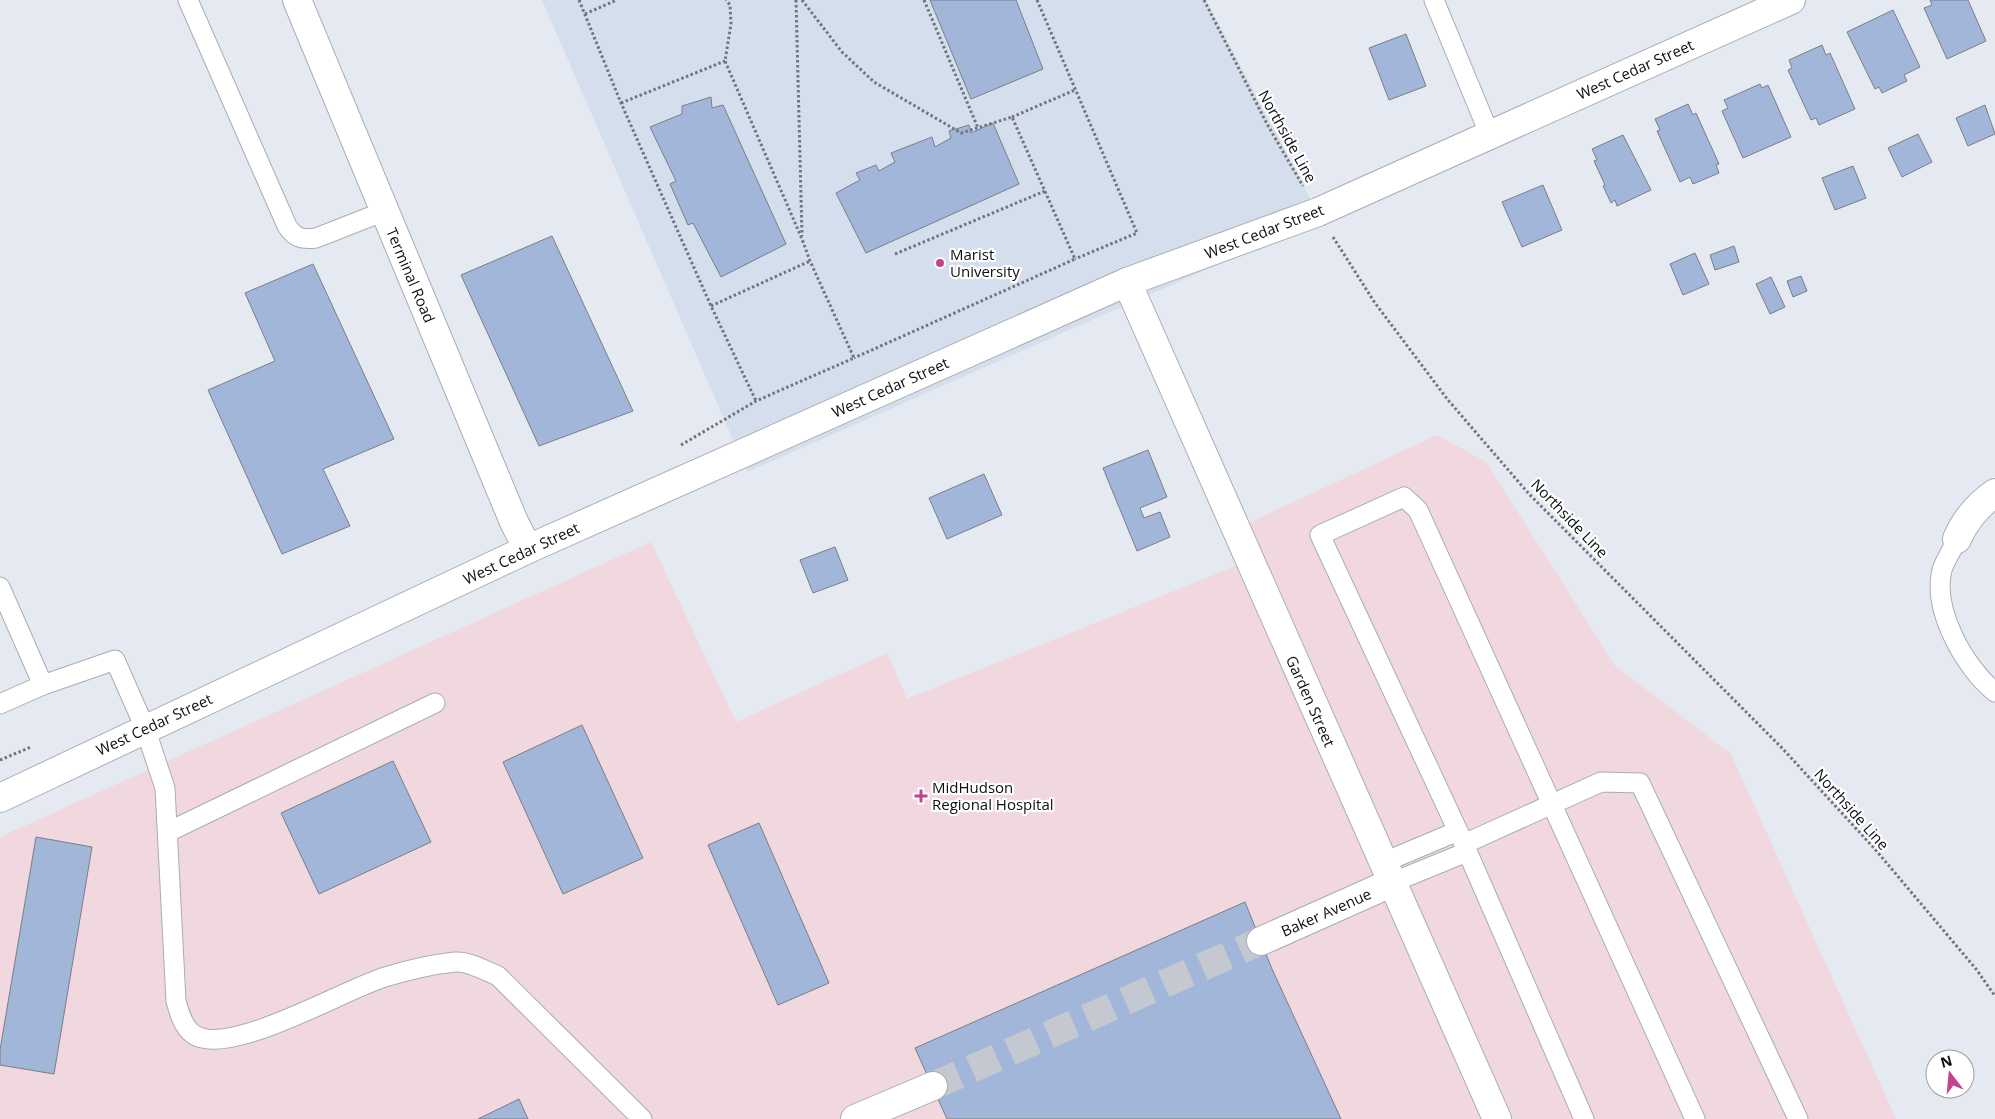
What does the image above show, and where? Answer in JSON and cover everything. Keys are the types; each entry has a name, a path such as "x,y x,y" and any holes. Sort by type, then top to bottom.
{"street":[{"name":"Terminal Road","path":"297,0 510,512 528,548"},
{"name":"West Cedar Street","path":"0,798 528,548 1127,282 1318,212 1489,133 1791,0"},
{"name":"Garden Street","path":"1127,282 1497,1119"},
{"path":"1957,539 1963,525 1983,502 1995,494"},
{"name":"Baker Avenue","path":"1261,941 1387,873"},
{"path":"855,1119 933,1086"}],"lane":[{"path":"188,0 287,226 293,234 304,240 316,238 385,212"},
{"path":"1434,0 1489,133"},
{"path":"1584,1119 1463,843 1320,534 1404,497 1418,510 1695,1119"},
{"path":"1957,539 1942,570 1941,599 1952,634 1980,680 1995,692"},
{"path":"0,587 43,685"},
{"path":"0,704 43,685 115,660 145,728 165,788 176,1001 182,1019 193,1034 213,1041 242,1037 384,978 457,962 479,967 498,976 642,1119"},
{"path":"168,832 435,703"},
{"path":"1387,873 1463,843 1601,782 1640,783 1798,1119"}],"path":[{"path":"579,0 621,103 711,306 756,401"},
{"path":"586,14 617,0"},
{"path":"726,0 730,5 732,24 725,61 810,261 854,358"},
{"path":"796,0 802,239"},
{"path":"802,0 842,52 874,82 961,132 1012,117 1075,90"},
{"path":"924,0 978,128"},
{"path":"674,450 702,431 756,401 1137,232 1037,0"},
{"name":"Northside Line","path":"1204,0 1267,124 1318,212 1375,303 1448,400 1516,480 1789,756 1874,848 1976,969 1995,996"},
{"path":"621,103 725,61"},
{"path":"1012,117 1075,259"},
{"path":"894,254 1045,191"},
{"path":"711,306 810,261"},
{"path":"0,760 36,745"}],"shaded area":[{"name":"Marist University","path":"542,0 1206,0 1321,219 747,472"},
{"name":"MidHudson Regional Hospital","path":"1437,435 1486,462 1615,666 1731,754 1896,1119 0,1119 0,837 651,542 736,722 887,653 907,699 1258,557 1244,525"}],"building":[{"path":"930,0 1016,0 1043,69 971,99"},
{"path":"1930,0 1968,0 1986,41 1947,59 1924,8 1932,5"},
{"path":"1893,10 1920,67 1904,75 1907,81 1882,93 1879,87 1875,89 1847,32"},
{"path":"1406,34 1426,86 1389,100 1369,48"},
{"path":"1822,45 1826,55 1830,53 1855,109 1819,125 1816,118 1811,120 1788,70 1792,68 1789,60"},
{"path":"1760,84 1762,88 1768,85 1791,137 1743,158 1722,111 1728,108 1724,100"},
{"path":"711,97 712,108 723,105 786,244 721,277 693,223 688,225 670,184 676,181 650,127 682,114 682,106"},
{"path":"1688,104 1693,115 1696,113 1719,164 1716,165 1719,173 1693,184 1690,177 1680,182 1657,131 1660,130 1655,119"},
{"path":"1985,105 1995,134 1968,146 1956,118"},
{"path":"993,123 1019,184 866,253 836,193 860,180 856,173 876,165 879,171 895,162 891,153 932,137 935,147 951,138 949,131 969,125 971,133"},
{"path":"1918,134 1932,162 1902,177 1888,148"},
{"path":"1623,135 1651,190 1617,206 1615,200 1611,203 1603,186 1605,185 1594,161 1597,160 1592,149"},
{"path":"1853,166 1866,198 1835,210 1822,178"},
{"path":"1543,185 1562,230 1522,247 1502,202"},
{"path":"552,236 633,411 539,446 461,275"},
{"path":"1734,246 1739,262 1715,270 1710,255"},
{"path":"1695,253 1709,284 1683,295 1670,264"},
{"path":"313,264 394,439 323,469 350,526 282,554 208,390 275,361 245,293"},
{"path":"1801,276 1807,291 1793,297 1787,281"},
{"path":"1771,277 1785,307 1770,314 1756,284"},
{"path":"1148,450 1167,497 1140,508 1144,518 1160,512 1170,537 1137,551 1103,468"},
{"path":"984,474 1002,515 947,539 929,498"},
{"path":"835,547 848,580 813,593 800,560"},
{"path":"582,725 643,858 563,894 503,762"},
{"path":"393,761 431,842 319,894 281,813"},
{"path":"759,823 829,983 778,1005 708,845"},
{"path":"36,837 92,847 54,1074 0,1065 0,1050"},
{"path":"1245,902 1272,969 1341,1119 947,1119 915,1048"},
{"path":"519,1099 528,1119 478,1119"}],"tunnel":[{"path":"933,1086 1261,941"}],"place":[{"name":"Marist University","path":"940,263"},
{"name":"MidHudson Regional Hospital","path":"921,796"}]}
